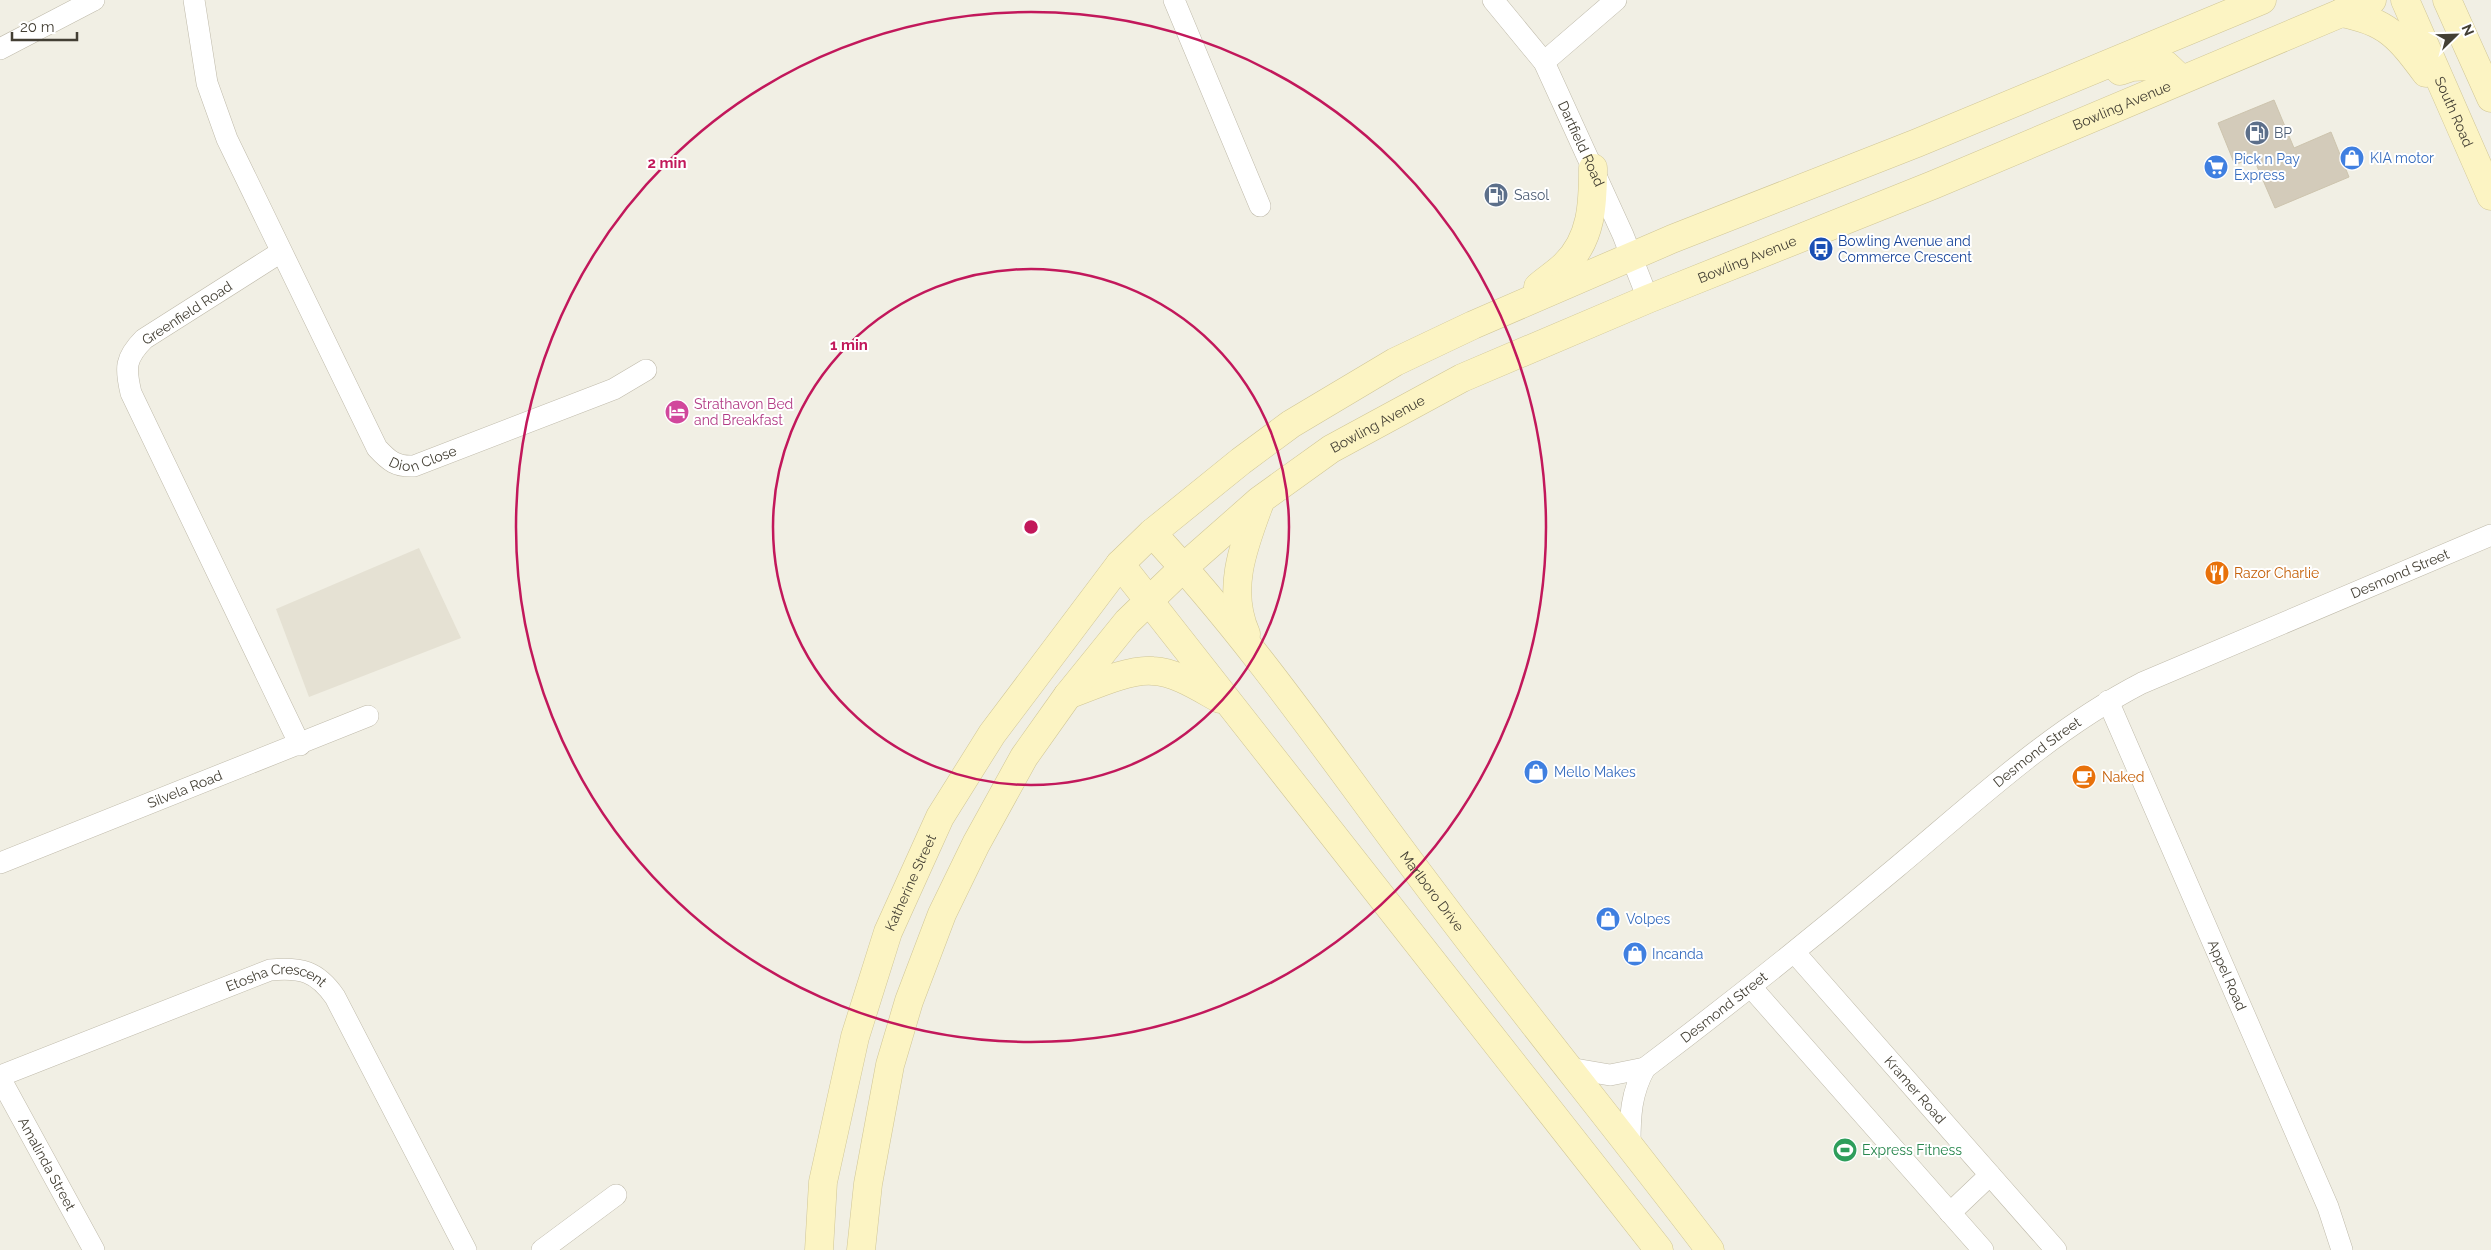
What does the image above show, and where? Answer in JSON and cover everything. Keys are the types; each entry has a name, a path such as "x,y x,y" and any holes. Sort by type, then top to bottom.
{"main road":[{"name":"Bowling Avenue","path":"1149,600 1260,500 1331,449 1462,378 1648,299 1933,184 2372,0"},
{"name":"South Road","path":"2405,0 2491,196"},
{"path":"2447,0 2491,98"},
{"path":"1152,533 1241,461 1291,424 1395,362 1511,308 1632,256 2257,2"},
{"path":"2341,13 2363,17 2391,32 2436,86 2446,94"},
{"path":"1988,112 2071,90 2132,67 2166,65 2182,79"},
{"path":"1511,308 1564,266 1576,253 1590,218 1593,201 1593,168"},
{"path":"1254,651 1244,628 1236,595 1245,542 1260,500"},
{"name":"Katherine Street","path":"818,1250 823,1182 857,1029 888,932 940,817 992,734 1120,564 1152,533"},
{"name":"Marlboro Drive","path":"1152,533 1184,567 1254,651 1423,880 1568,1068 1630,1144 1710,1250"},
{"path":"1120,564 1659,1250"},
{"path":"861,1250 868,1184 890,1065 909,1000 942,914 976,844 1024,757 1068,695 1127,622 1149,600"},
{"path":"1068,695 1114,678 1153,671 1188,681 1230,705"}],"street":[{"path":"0,49 94,0"},
{"path":"194,0 211,92 227,139 281,252"},
{"path":"1174,0 1260,206"},
{"name":"Dartfield Road","path":"1493,0 1544,62 1632,256 1648,299"},
{"path":"1544,62 1616,0"},
{"name":"Dion Close","path":"281,252 377,448 395,465 414,466 614,389 646,370"},
{"name":"Greenfield Road","path":"281,252 144,339 132,351 127,362 127,378 131,393 300,745"},
{"name":"Desmond Street","path":"1630,1144 1631,1107 1636,1083 1645,1068 1795,953 1978,798 2062,732 2108,701 2152,679 2491,535"},
{"name":"Appel Road","path":"2108,701 2324,1198 2342,1250"},
{"name":"Silvela Road","path":"0,863 300,745 368,716"},
{"name":"Kramer Road","path":"1795,953 2056,1250"},
{"name":"Etosha Crescent","path":"0,1077 270,970 290,968 310,973 326,983 335,997 466,1250"},
{"path":"1751,987 1983,1250"},
{"name":"Desmond Street","path":"1568,1068 1610,1075 1645,1068"},
{"name":"Amalinda Street","path":"0,1077 94,1250"},
{"path":"1950,1213 1990,1175"},
{"path":"542,1250 616,1194"}],"shaded area":[{"path":"419,548 461,638 309,697 276,609"}],"building":[{"path":"2274,100 2294,148 2331,132 2349,177 2275,208 2253,157 2235,165 2218,123"}],"place":[{"name":"BP","path":"2257,133"},
{"name":"KIA motor","path":"2352,158"},
{"name":"Pick n Pay Express","path":"2216,167"},
{"name":"Sasol","path":"1496,195"},
{"name":"Bowling Avenue and Commerce Crescent","path":"1821,249"},
{"name":"Strathavon Bed and Breakfast","path":"677,412"},
{"name":"Razor Charlie","path":"2217,573"},
{"name":"Mello Makes","path":"1536,772"},
{"name":"Naked","path":"2084,777"},
{"name":"Volpes","path":"1608,919"},
{"name":"Incanda","path":"1635,954"},
{"name":"Express Fitness","path":"1845,1150"}]}
